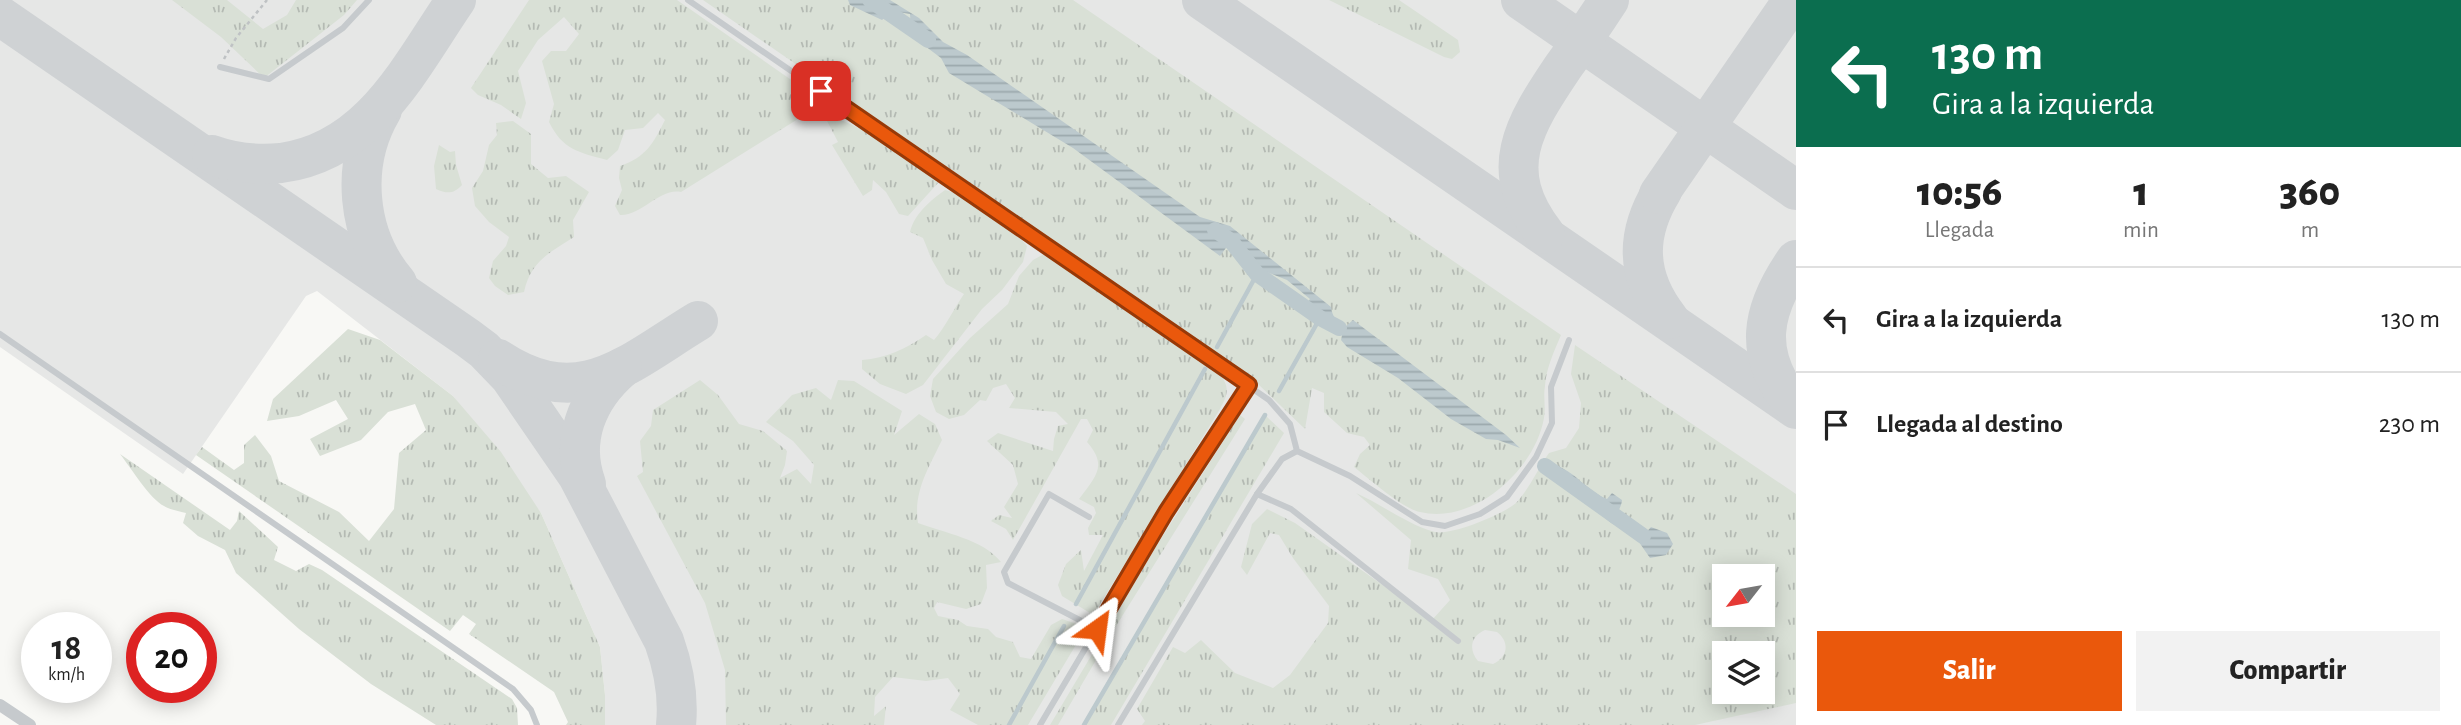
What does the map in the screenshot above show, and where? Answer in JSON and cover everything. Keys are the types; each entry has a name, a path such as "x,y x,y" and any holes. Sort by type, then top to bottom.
{"street":[{"path":"0,705 30,725"}],"lane":[{"path":"220,66 269,79 343,28 369,0"},
{"path":"688,0 1249,385 1269,400 1290,424 1297,451"},
{"path":"0,334 513,689 531,710 537,725"},
{"path":"1297,451 1350,476 1422,522 1445,526 1479,514 1507,497 1536,457 1552,423 1551,387 1569,341"},
{"path":"1040,725 1166,512 1249,385"},
{"path":"1118,725 1257,494 1282,459 1297,451"},
{"path":"1089,517 1049,494 1004,572 1008,583 1097,629"},
{"path":"1257,494 1292,509 1458,641"}],"path":[{"path":"220,66 236,38 267,0"}],"shaded area":[{"path":"0,0 1796,0 1796,725 605,725 600,647 541,513 453,396 317,291 306,296 183,474 0,347"},
{"path":"848,0 890,0 919,18 943,42 967,55 1200,217 1230,226 1331,307 1334,316 1345,327 1353,320 1520,448 1498,440 1486,439 1451,419 1398,378 1347,347 1341,340 1343,331 1310,310 1307,303 1310,299 1287,280 1264,271 1257,274 1249,251 1231,241 1220,256 1073,148 949,73 941,58 909,34 910,14 892,11 882,20 850,5"},
{"path":"1553,465 1568,471 1607,499 1612,493 1622,500 1614,522 1643,536 1651,527 1667,533 1673,544 1666,555 1650,558 1632,532 1611,523 1592,506 1590,499 1579,488 1551,471"}],"green space":[{"path":"172,0 227,0 263,29 287,15 296,0 357,0 344,15 264,78 221,37"},
{"path":"529,0 677,0 800,86 813,107 681,192 665,194 636,211 620,215 615,206 622,190 620,166 648,149 665,120 658,113 643,128 625,130 618,150 607,160 580,152 560,139 549,122 554,104 542,61 551,51 566,51 579,34 564,17 538,40 518,71 526,103 521,119 501,105 478,95 471,88"},
{"path":"703,0 1073,0 1561,335 1547,373 1544,418 1538,438 1515,474 1481,502 1440,514 1413,510 1354,467 1360,454 1370,445 1364,437 1347,433 1324,412 1324,393 1312,388 1305,429 1258,384"},
{"path":"1329,0 1399,0 1458,40 1460,52 1452,59 1444,57"},
{"path":"837,118 890,146 938,183 908,216 899,214 886,192 873,180 872,190 863,196 832,145 838,142 827,121"},
{"path":"513,121 531,134 531,164 548,178 566,176 589,192 573,220 574,237 536,265 524,292 508,295 489,278 493,261 506,246 509,237 489,222 475,206 472,188 483,171 489,145 497,135 496,123"},
{"path":"439,145 450,152 455,151 462,185 453,192 436,189 434,166"},
{"path":"945,190 956,193 1020,238 1027,246 1023,262 1002,290 982,309 923,385 906,394 880,384 862,369 862,360 895,352 926,335 934,340 964,294 946,284 923,238 910,232 919,213"},
{"path":"1044,254 1220,374 1227,387 1220,409 1097,609 1090,613 1062,596 1058,585 1066,564 1081,550 1084,571 1103,535 1089,535 1088,528 1096,513 1094,507 1079,499 1095,477 1098,465 1097,458 1087,442 1093,430 1087,419 1081,419 1013,540 1006,529 991,521 999,515 1012,518 1004,507 1018,484 1013,465 987,441 998,433 1053,451 1058,426 1068,424 1056,412 1009,408 1015,398 1006,384 993,388 986,401 980,400 964,415 949,419 936,412 930,396 933,379 970,338 1008,304 1019,276 1033,260"},
{"path":"348,329 380,340 453,396 501,452 541,513 600,647 605,725 566,725 568,722 554,692 469,634 476,624 463,615 450,631 196,455 202,447 234,470 244,463 244,445 255,435 271,456 279,481 339,512 369,541 394,509 399,453 426,430 415,404 388,412 361,440 320,456 310,439 348,419 336,400 299,416 267,421 273,399"},
{"path":"1575,345 1796,494 1796,703 1695,725 1142,725 1145,721 1137,709 1173,647 1185,653 1201,640 1235,673 1273,688 1290,675 1328,623 1329,606 1279,535 1270,533 1247,575 1241,567 1252,524 1267,509 1295,523 1432,620 1450,600 1438,579 1408,569 1411,540 1356,493 1414,524 1435,532 1452,531 1477,523 1516,503 1549,453 1566,448 1579,428 1581,403 1571,374","holes":["1485,630 1497,632 1504,640 1506,649 1502,657 1493,664 1478,661 1472,648 1474,639"]},
{"path":"700,380 718,395 739,424 763,431 787,451 780,478 797,469 811,484 814,465 793,441 766,422 792,395 816,388 831,400 838,380 854,381 902,411 894,435 919,414 935,424 942,440 920,490 918,523 974,542 1001,562 986,565 987,588 981,604 966,609 937,602 934,608 938,616 958,620 967,626 988,629 996,637 1013,642 1020,657 1031,659 1051,625 1062,619 1081,629 1077,643 1028,725 978,725 950,710 960,694 948,678 926,681 893,677 875,697 874,716 886,706 884,725 726,725 725,670 705,603 637,476 643,472 640,441 651,426 653,410"},
{"path":"1240,415 1245,419 1116,626 1058,725 1050,725 1157,545"},
{"path":"1265,415 1284,433 1111,725 1084,725"},
{"path":"120,454 230,530 237,521 239,511 278,547 274,560 296,571 309,564 322,570 512,699 517,708 518,725 436,725 371,684 299,629 236,573 225,550 198,536 183,523 186,513 159,502"}],"waterway":[{"path":"870,0 928,40"},
{"path":"1215,230 1231,241 1257,274 1339,328"},
{"path":"1217,347 1257,274"},
{"path":"1279,391 1320,318"},
{"path":"1076,604 1205,369"},
{"path":"1084,725 1265,415"},
{"path":"1545,466 1643,536"},
{"path":"1009,725 1064,626"}],"taxiway":[{"path":"212,155 246,163 281,163 312,155 340,142 364,124 385,102 456,0"},
{"path":"1202,0 1796,409"},
{"path":"1521,0 1796,190"},
{"path":"1545,234 1530,211 1521,189 1518,168 1521,148 1537,109 1609,0"},
{"path":"1659,194 1793,0"},
{"path":"0,16 468,338 510,377 578,476 664,641 675,682 676,725"},
{"path":"382,110 365,153 362,199 373,243 383,264 397,283"},
{"path":"1662,191 1647,224 1643,256 1650,287 1669,319"},
{"path":"1794,405 1772,368 1766,332 1775,297 1796,260"},
{"path":"498,359 527,375 554,382 579,382 625,366 698,321"},
{"path":"586,484 580,452 585,421 599,393 622,368"}],"route":[{"path":"821,91 1249,385 1166,512 1097,629"}]}
